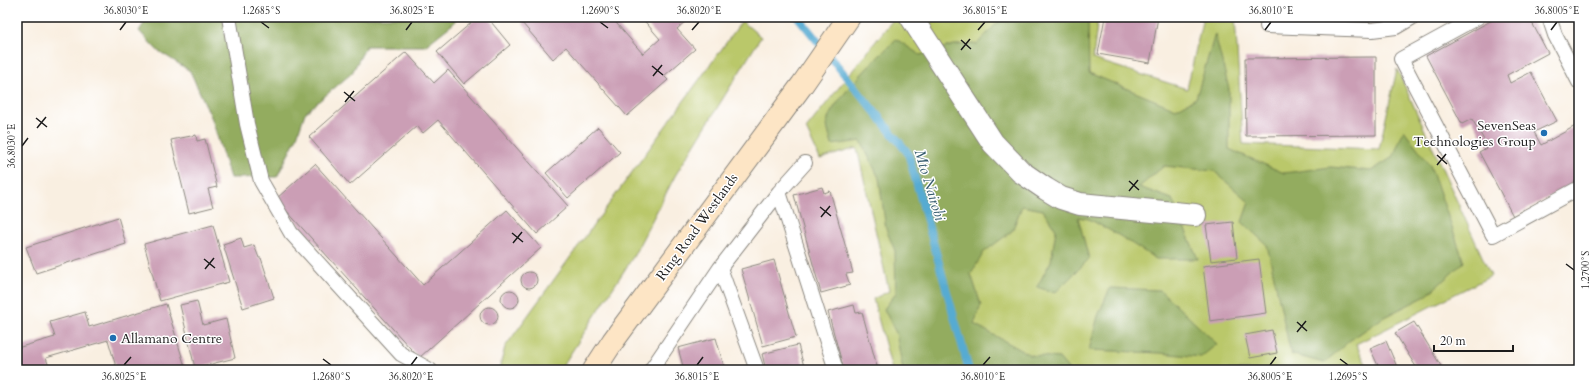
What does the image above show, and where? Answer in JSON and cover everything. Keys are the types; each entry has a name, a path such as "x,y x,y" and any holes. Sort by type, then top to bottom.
{"main road":[{"name":"Ring Road Westlands","path":"594,370 613,341 802,85 849,17"}],"street":[{"path":"911,17 993,143 1021,172 1061,198 1080,204 1195,215"}],"lane":[{"path":"229,17 247,124 261,181 296,239 401,354 430,370"},
{"path":"1267,26 1372,30 1396,27 1413,17"},
{"path":"1478,17 1400,59 1493,235 1579,188"},
{"path":"1549,17 1579,82"},
{"path":"651,370 720,268 779,192 805,163"},
{"path":"779,192 836,370"},
{"path":"720,268 757,370"},
{"path":"662,355 666,370"}],"green space":[{"path":"148,17 456,17 454,23 425,46 366,46 352,73 305,113 297,137 277,177 230,178 212,119 190,71 157,50 139,31"},
{"path":"895,17 1098,17 1093,59 1187,89 1203,17 1235,17 1243,144 1379,149 1397,69 1491,276 1356,344 1369,370 892,370 873,299 889,291 857,148 820,159 806,129"},
{"path":"1003,17 1088,17 1089,73 1176,109 1196,98 1215,34 1229,89 1229,149 1284,173 1331,167 1371,171 1393,157 1404,130 1430,165 1464,262 1426,296 1384,317 1349,341 1324,363 1291,354 1267,245 1242,222 1249,202 1214,171 1164,166 1139,187 1172,199 1198,259 1156,259 1120,236 1089,219 1078,217 1089,259 1055,293 1037,287 1051,261 1056,230 1043,210 1022,206 1012,231 984,252 971,274 981,305 974,324 1030,355 1059,358 1069,370 903,370 896,333 884,309 896,293 895,251 886,229 879,178 861,141 832,145 827,127 829,116 835,106 856,80 896,39 920,55 954,45 977,44"},
{"path":"742,21 761,37 675,176 633,257 560,370 499,370 505,347"},
{"path":"1110,288 1160,290 1217,344 1201,357 1160,353 1089,350 1098,316"}],"building":[{"path":"478,17 487,17 510,45 464,84 437,52"},
{"path":"529,17 611,17 643,54 660,39 641,17 690,17 677,29 695,49 664,76 668,80 627,116 566,47 553,59 522,23"},
{"path":"1105,17 1158,17 1150,63 1098,54"},
{"path":"1498,17 1529,17 1548,53 1507,75 1510,83 1531,72 1557,121 1534,132 1541,145 1579,124 1579,181 1513,216 1479,152 1488,147 1472,119 1462,124 1426,56"},
{"path":"406,52 434,83 448,70 568,206 537,234 438,120 423,133 417,126 350,185 309,137"},
{"path":"1376,57 1376,135 1246,136 1245,58"},
{"path":"598,127 620,152 568,198 546,173"},
{"path":"196,135 197,141 205,139 217,187 208,189 213,207 189,213 171,140"},
{"path":"315,164 423,285 507,210 541,248 419,358 276,199"},
{"path":"822,187 824,193 830,191 853,273 846,274 850,285 821,293 794,195"},
{"path":"118,217 126,244 36,273 26,247"},
{"path":"1233,222 1237,258 1211,261 1206,225"},
{"path":"213,225 229,282 160,301 144,244"},
{"path":"241,238 244,248 254,245 259,258 261,258 274,298 243,308 223,244"},
{"path":"1259,259 1266,313 1210,321 1203,266"},
{"path":"774,260 796,337 763,346 741,269"},
{"path":"526,272 532,272 537,277 535,286 532,288 526,288 521,283 521,277"},
{"path":"510,290 516,293 519,299 516,305 510,308 504,305 501,299 504,293"},
{"path":"197,301 203,325 226,319 235,358 195,368 180,305"},
{"name":"Allamano Centre","path":"166,304 186,370 117,370 108,340 46,358 50,370 17,370 17,348 55,337 50,322 85,312 89,327"},
{"path":"854,305 856,313 862,312 878,370 844,370 828,312"},
{"path":"485,307 493,307 498,312 496,323 493,325 485,325 480,320 480,312"},
{"path":"1414,322 1441,366 1434,370 1418,370 1395,333"},
{"path":"1272,330 1277,353 1250,358 1245,335"},
{"path":"716,338 725,370 684,370 678,348"},
{"path":"1386,341 1397,367 1391,370 1380,370 1370,348"},
{"path":"798,345 805,370 766,370 762,354"}],"waterway":[{"name":"Mto Nairobi","path":"798,17 908,153 969,370"}],"place":[{"name":"SevenSeas Technologies Group","path":"1544,133"},
{"name":"Allamano Centre","path":"113,338"}]}
